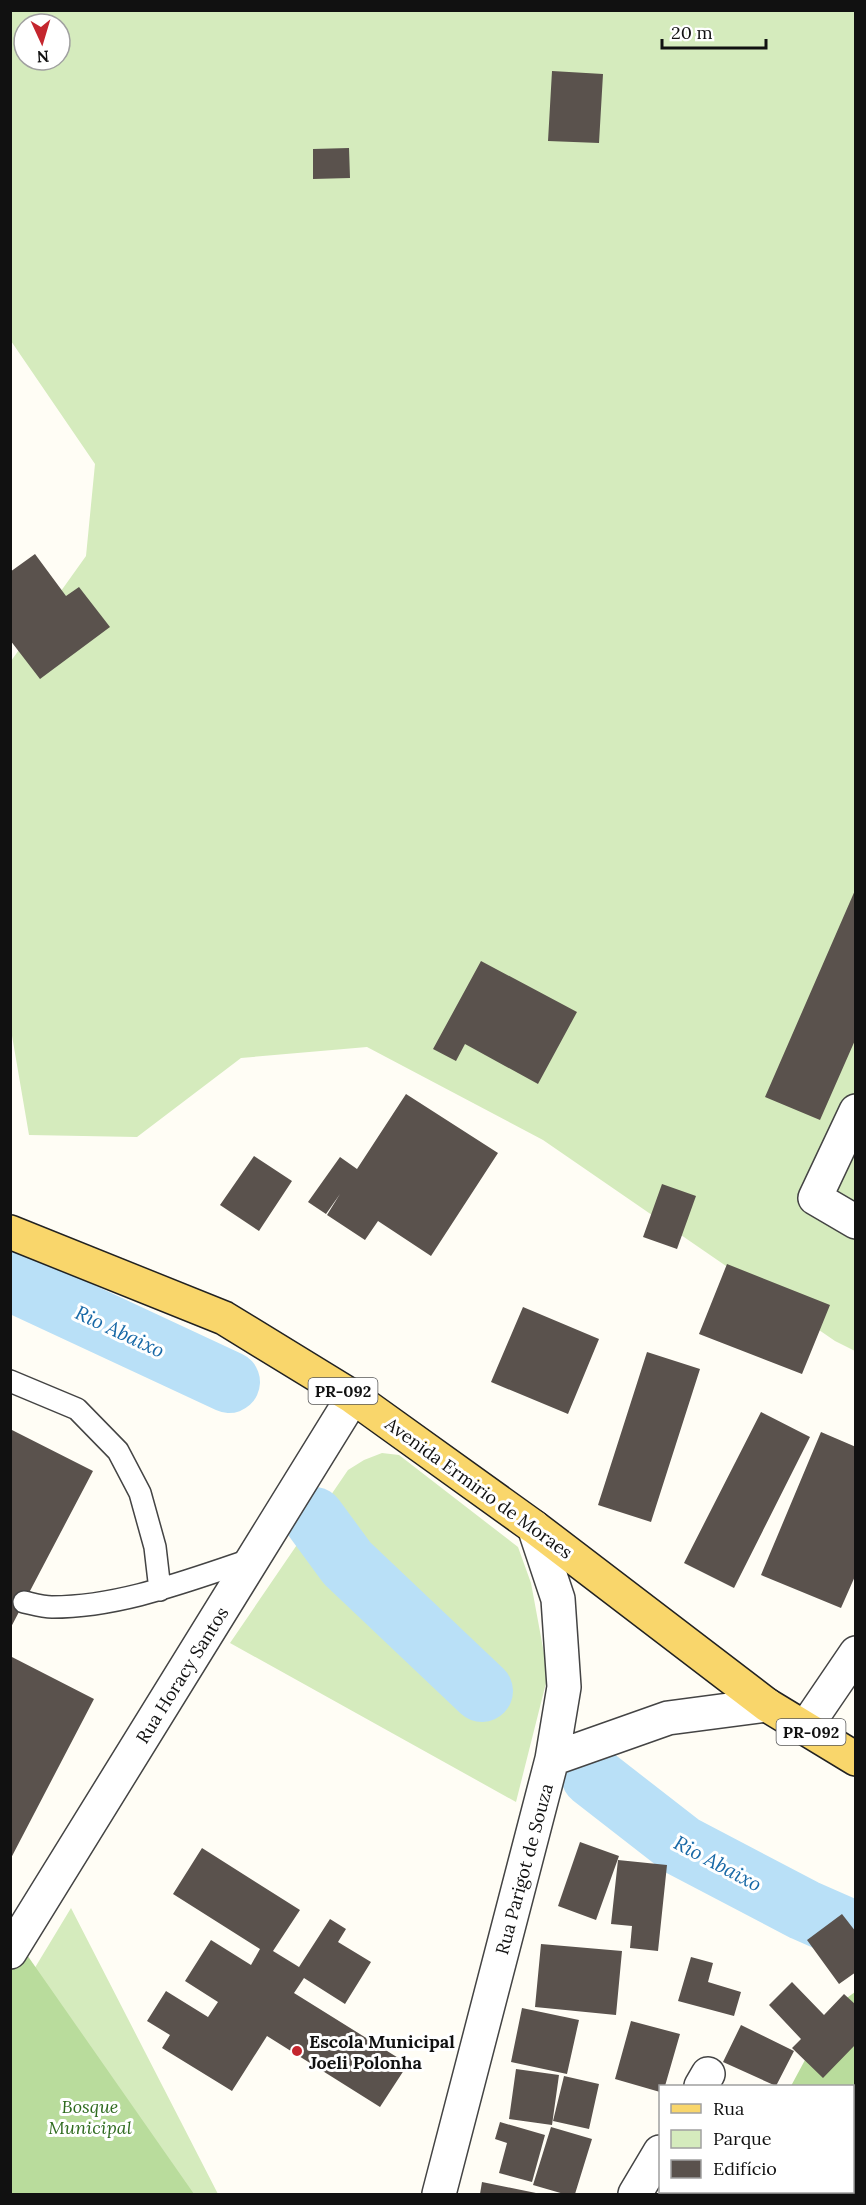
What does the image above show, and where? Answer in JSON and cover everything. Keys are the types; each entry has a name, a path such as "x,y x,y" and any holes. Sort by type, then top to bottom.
{"main road":[{"name":"Avenida Ermirio de Moraes","path":"10,1232 224,1318 353,1397 534,1527 767,1705 855,1759"}],"street":[{"path":"855,1111 815,1198 855,1222"},
{"name":"Rua Horacy Santos","path":"10,1952 353,1397"},
{"path":"534,1527 558,1599 564,1687 552,1759"},
{"path":"805,1728 855,1653"},
{"name":"Rua Parigot de Souza","path":"439,2194 552,1759 668,1719 767,1705"},
{"path":"635,2194 659,2154"}],"lane":[{"path":"10,1381 77,1409 118,1450 140,1493 155,1547 160,1590"},
{"path":"24,1602 50,1607 82,1604 160,1590 253,1559"}],"green space":[{"path":"10,11 855,11 855,1351 835,1341 543,1140 367,1047 241,1058 137,1137 29,1135 10,1024 11,661 86,556 95,464 11,341"},
{"path":"382,1453 399,1455 518,1547 531,1583 548,1675 516,1802 230,1643 348,1470"},
{"name":"Bosque Municipal","path":"71,1908 218,2194 11,2194 10,2009"},
{"name":"Bosque Municipal","path":"11,1932 194,2194 11,2194"},
{"path":"855,1992 855,2194 790,2194 854,2193 854,2085 792,2085 833,2008"}],"building":[{"path":"552,71 603,74 599,143 548,141"},
{"path":"349,148 350,178 313,179 313,149"},
{"path":"35,554 66,596 79,587 110,627 40,679 10,640 10,572"},
{"path":"856,888 856,1038 820,1120 765,1097"},
{"path":"481,961 577,1012 538,1084 465,1044 456,1061 433,1049"},
{"path":"406,1094 498,1153 431,1256 378,1221 365,1240 327,1215 340,1194 326,1214 308,1202 340,1157 357,1169"},
{"path":"254,1156 292,1181 259,1231 220,1205"},
{"path":"662,1184 696,1196 677,1249 643,1237"},
{"path":"727,1264 830,1305 802,1374 699,1334"},
{"path":"523,1307 599,1339 568,1414 491,1382"},
{"path":"647,1352 700,1369 651,1522 598,1505"},
{"path":"761,1412 810,1437 734,1588 684,1563"},
{"path":"10,1429 93,1471 10,1629"},
{"path":"821,1432 856,1447 856,1574 841,1608 761,1575"},
{"path":"10,1656 94,1699 10,1860"},
{"path":"580,1842 619,1856 596,1920 558,1906"},
{"path":"202,1848 300,1910 273,1951 299,1967 330,1919 346,1929 338,1942 371,1962 345,2004 304,1978 294,1993 408,2064 380,2107 267,2036 232,2091 162,2048 170,2035 147,2021 166,1991 208,2017 218,2002 185,1981 211,1940 251,1965 260,1949 173,1894"},
{"path":"618,1860 667,1865 658,1951 630,1948 632,1926 611,1924"},
{"path":"842,1914 856,1932 856,1972 839,1984 807,1940"},
{"path":"541,1944 622,1951 616,2015 535,2007"},
{"path":"691,1957 713,1963 708,1982 741,1992 734,2016 678,2001"},
{"path":"792,1982 824,2015 844,1994 856,2005 856,2044 823,2078 792,2048 801,2039 769,2005"},
{"path":"522,2008 579,2020 567,2074 511,2062"},
{"path":"631,2021 680,2034 665,2085 659,2085 659,2092 615,2079"},
{"path":"741,2025 794,2051 777,2085 723,2062"},
{"path":"516,2069 559,2075 552,2125 509,2119"},
{"path":"564,2076 599,2084 589,2129 553,2121"},
{"path":"500,2122 545,2135 532,2182 499,2173 507,2143 495,2139"},
{"path":"551,2127 592,2139 575,2194 564,2194 533,2185"},
{"path":"482,2182 536,2193 536,2194 480,2194"},
{"path":"761,2193 763,2194 669,2194"}],"waterway":[{"name":"Rio Abaixo","path":"10,1280 229,1382"},
{"name":"Rio Abaixo","path":"314,1518 347,1563 482,1691"},
{"name":"Rio Abaixo","path":"592,1776 682,1846 804,1910 856,1933"}],"place":[{"name":"Escola Municipal Joeli Polonha","path":"297,2051"}]}
